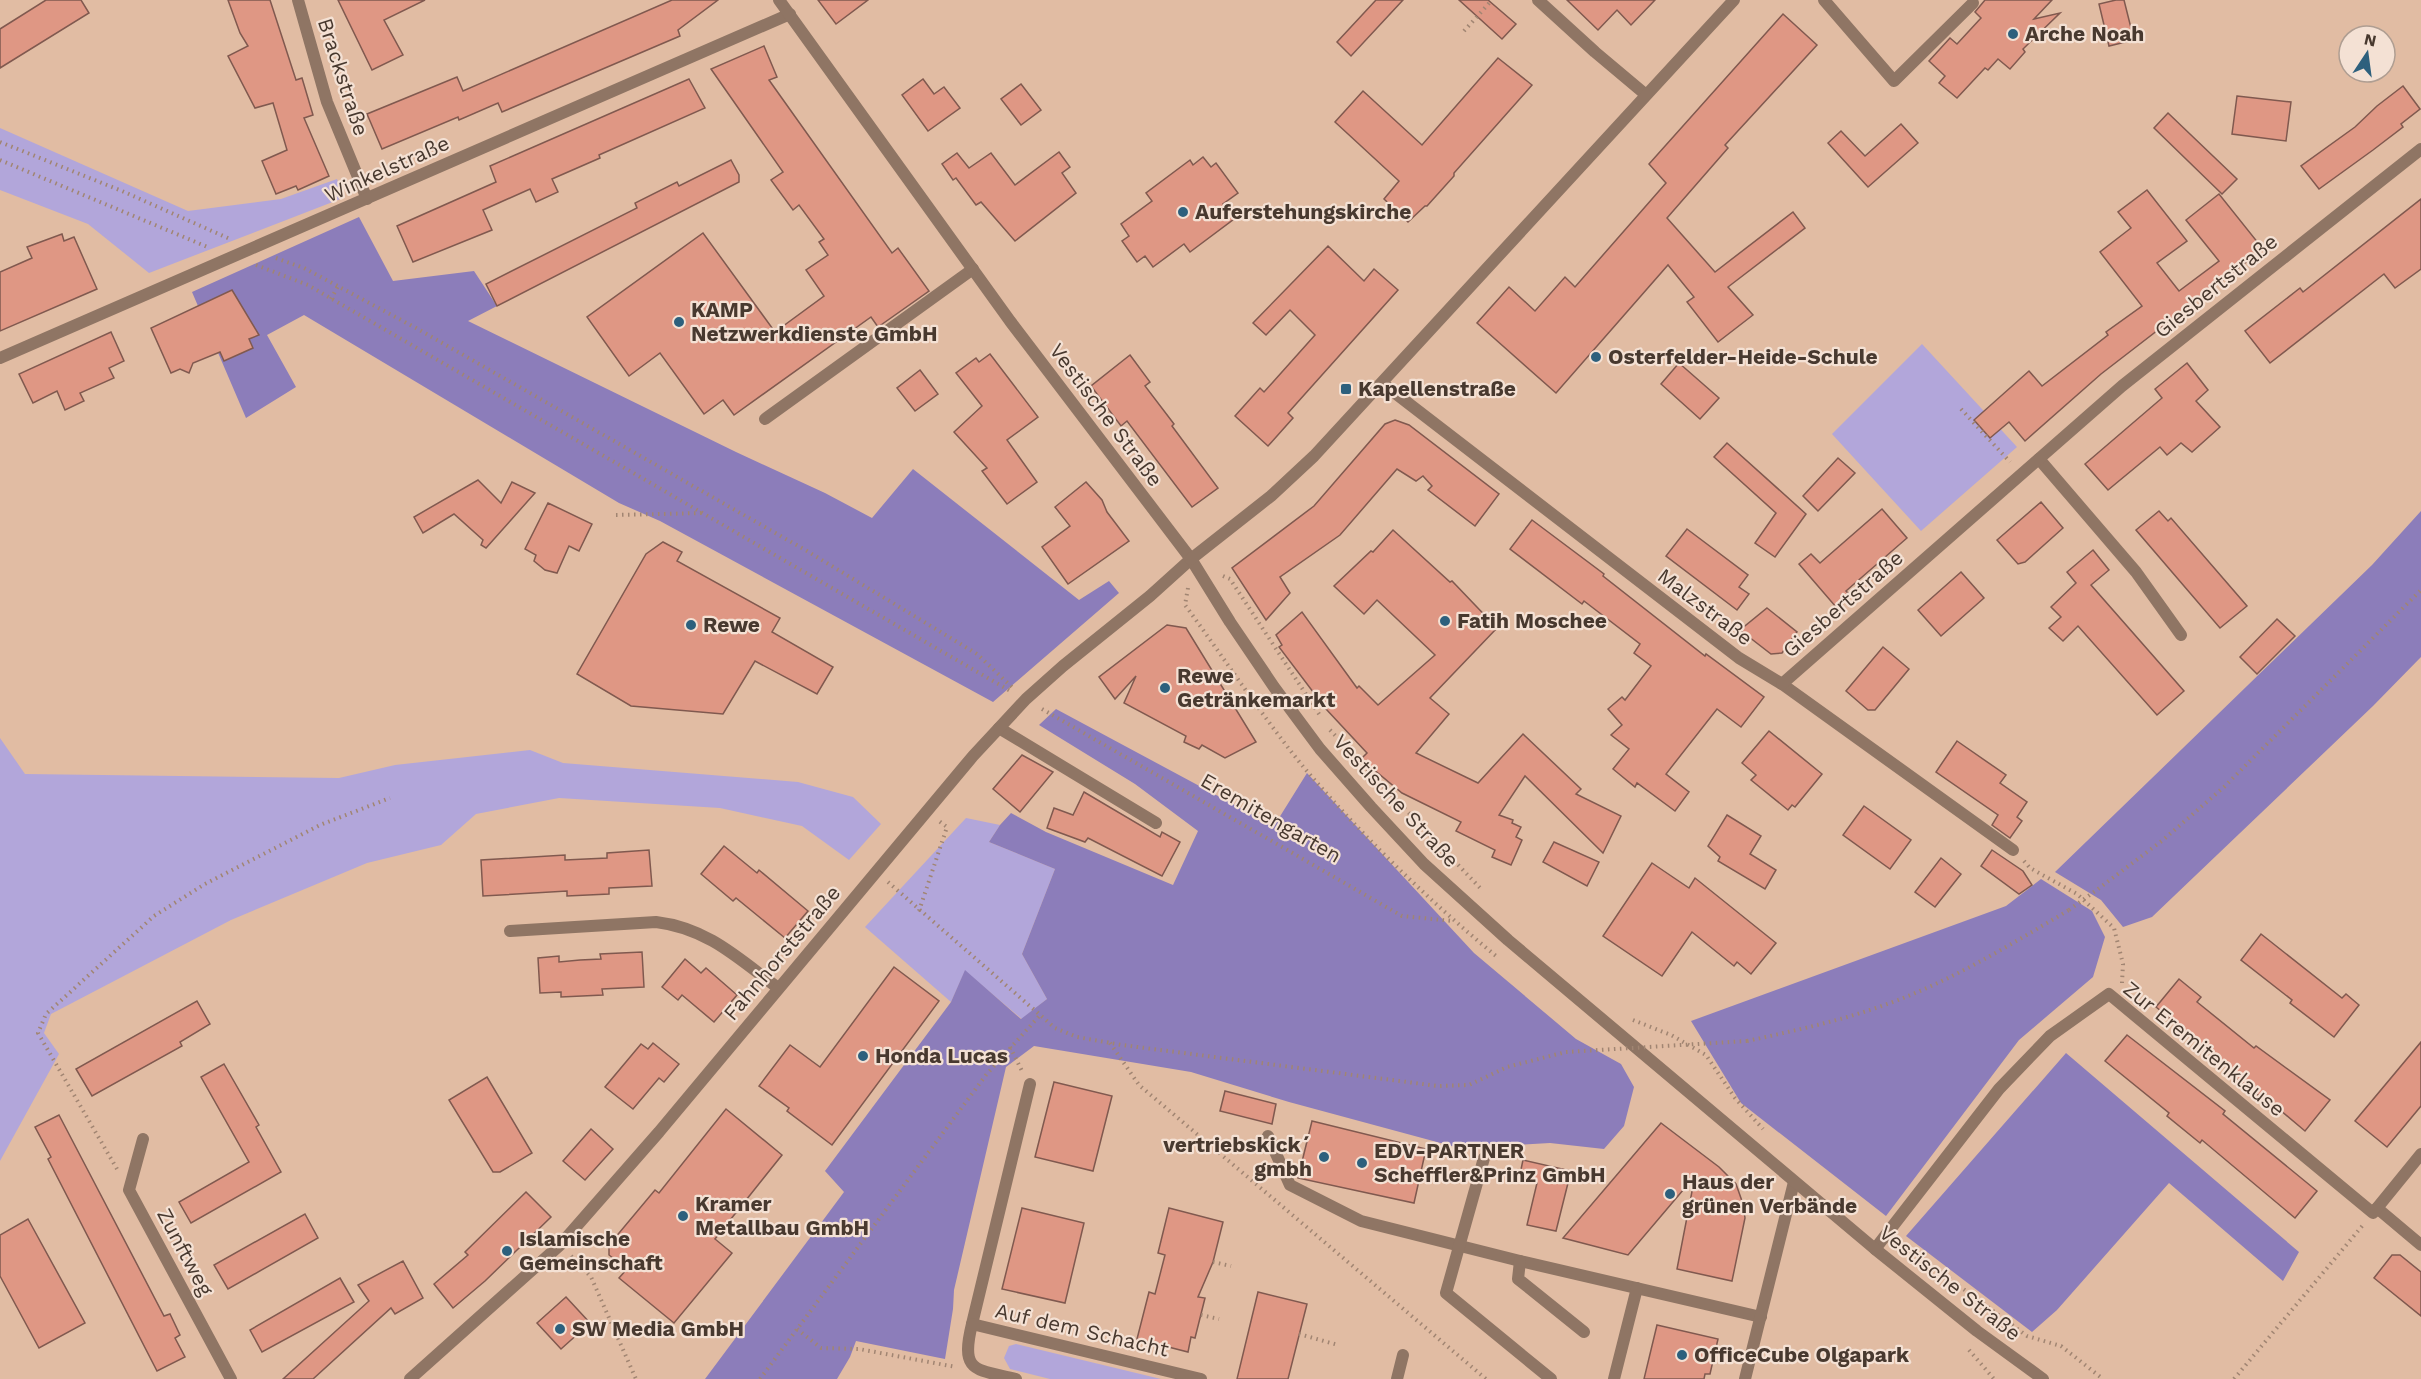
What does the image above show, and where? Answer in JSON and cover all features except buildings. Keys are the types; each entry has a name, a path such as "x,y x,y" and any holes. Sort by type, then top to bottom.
{"street":[{"name":"Brackstraße","path":"298,0 327,102 367,199"},
{"name":"Vestische Straße","path":"779,0 973,269 1191,559 1236,632 1320,748 1424,864 1516,948 1794,1182 1977,1331 2043,1379"},
{"path":"1538,0 1645,94"},
{"path":"1191,559 1291,478 1382,383 1645,94 1734,0"},
{"path":"1824,0 1894,81 1973,3"},
{"name":"Winkelstraße","path":"0,358 790,14"},
{"name":"Giesbertstraße","path":"1782,684 2122,386 2421,148"},
{"path":"765,419 973,269"},
{"name":"Malzstraße","path":"1382,383 1739,658 1782,684 2013,850"},
{"path":"2039,459 2136,572 2181,635"},
{"name":"Fahnhorststraße","path":"410,1379 560,1245 659,1132 927,811 1026,699 1191,559"},
{"path":"999,728 1156,823"},
{"path":"510,931 656,922 672,924 702,934 778,988"},
{"name":"Zur Eremitenklause","path":"1875,1249 1999,1089 2050,1036 2109,993 2421,1245"},
{"path":"972,1324 1030,1084"},
{"path":"1268,1136 1290,1185 1361,1221 1761,1317"},
{"path":"129,1190 143,1139"},
{"path":"2375,1210 2421,1154"},
{"path":"1484,1158 1446,1293 1551,1379"},
{"path":"1745,1379 1794,1182"},
{"name":"Zunftweg","path":"129,1190 231,1379"},
{"path":"1520,1261 1518,1279 1584,1332"},
{"path":"1614,1379 1637,1288"},
{"name":"Auf dem Schacht","path":"974,1374 967,1353 972,1324 1201,1379"},
{"path":"1397,1379 1403,1355"},
{"path":"974,1374 1016,1379"}],"path":[{"path":"1464,32 1492,0"},
{"path":"0,141 122,191 253,249 304,268 416,328 827,563 977,654 1026,699"},
{"path":"0,160 204,246 308,285 1026,699"},
{"path":"331,299 338,286"},
{"path":"1961,409 2021,474"},
{"path":"616,515 705,513"},
{"path":"1220,574 1230,579 1322,718"},
{"path":"876,871 1055,1028 1077,1037 1438,1086 1469,1085 1507,1067 1566,1052 1747,1041 1859,1014 1900,999 1973,965 2069,910 2163,840 2224,787 2421,590"},
{"name":"Eremitengarten","path":"1026,699 1402,916 1454,921 1476,929"},
{"path":"1329,728 1488,896"},
{"path":"129,1190 38,1033 46,1014 154,916 205,884 320,825 390,798"},
{"path":"919,911 947,827 927,811"},
{"path":"2013,850 2030,868 2077,894 2114,928 2123,964 2123,982 2109,993"},
{"path":"760,1379 986,1076 1041,1014"},
{"path":"1622,1016 1671,1035 1706,1055 1736,1098 1772,1137"},
{"path":"1110,1043 1139,1085 1486,1379"},
{"path":"1010,1047 1030,1084"},
{"path":"2234,1379 2375,1210"},
{"path":"1886,1232 2027,1336 2061,1346 2103,1379"},
{"path":"560,1245 591,1277 636,1379"},
{"path":"1213,1262 1231,1266"},
{"path":"1201,1315 1219,1319"},
{"path":"797,1329 821,1348 859,1349 974,1374"},
{"path":"1299,1334 1338,1345"}],"shaded area":[{"path":"0,128 188,211 281,199 337,179 343,198 149,273 88,224 0,190"},
{"path":"359,217 393,281 474,271 497,306 468,321 825,493 872,518 913,469 1079,600 1109,581 1119,593 993,702 660,521 619,503 304,315 267,335 296,387 246,418 192,292"},
{"path":"1922,344 2017,447 1921,531 1832,434"},
{"path":"2421,511 2421,657 2373,706 2152,917 2123,927 2101,900 2055,872 2372,565"},
{"path":"1056,709 1274,826 1307,773 1474,953 1576,1039 1621,1064 1634,1087 1624,1126 1604,1149 1550,1143 1459,1148 1289,1102 1191,1072 1034,1046 1006,1067 954,1290 945,1359 856,1341 837,1379 705,1379 844,1192 825,1171 951,1002 965,970 1021,1019 1047,999 1022,954 1055,869 989,842 1011,813 1046,832 1173,885 1198,831 1135,784 1039,725"},
{"path":"0,738 25,774 339,778 395,765 530,750 563,763 798,782 853,797 881,824 849,860 802,826 720,808 559,798 476,814 441,845 367,863 231,920 51,1014 44,1033 59,1054 0,1161"},
{"path":"966,818 1000,825 989,842 1055,869 1022,954 1047,999 1022,1019 965,971 951,1002 865,927"},
{"path":"2041,879 2092,911 2105,937 2093,977 2019,1040 1886,1216 1741,1103 1691,1021 2006,906"},
{"path":"2066,1053 2299,1252 2283,1281 2169,1183 2057,1310 2032,1332 1906,1236"},
{"path":"1016,1344 1161,1379 1050,1379 1010,1369 1004,1358 1009,1346"}],"place":[{"name":"Arche Noah","path":"2013,34"},
{"name":"Auferstehungskirche","path":"1183,212"},
{"name":"KAMP Netzwerkdienste GmbH","path":"679,322"},
{"name":"Osterfelder-Heide-Schule","path":"1596,357"},
{"name":"Kapellenstraße","path":"1346,389"},
{"name":"Fatih Moschee","path":"1445,621"},
{"name":"Rewe","path":"691,625"},
{"name":"Rewe Getränkemarkt","path":"1165,688"},
{"name":"Honda Lucas","path":"863,1056"},
{"name":"vertriebskick´ gmbh","path":"1324,1157"},
{"name":"EDV-PARTNER Scheffler&Prinz GmbH","path":"1362,1163"},
{"name":"Haus der grünen Verbände","path":"1670,1194"},
{"name":"Kramer Metallbau GmbH","path":"683,1216"},
{"name":"Islamische Gemeinschaft","path":"507,1251"},
{"name":"SW Media GmbH","path":"560,1329"},
{"name":"OfficeCube Olgapark","path":"1682,1355"}]}
